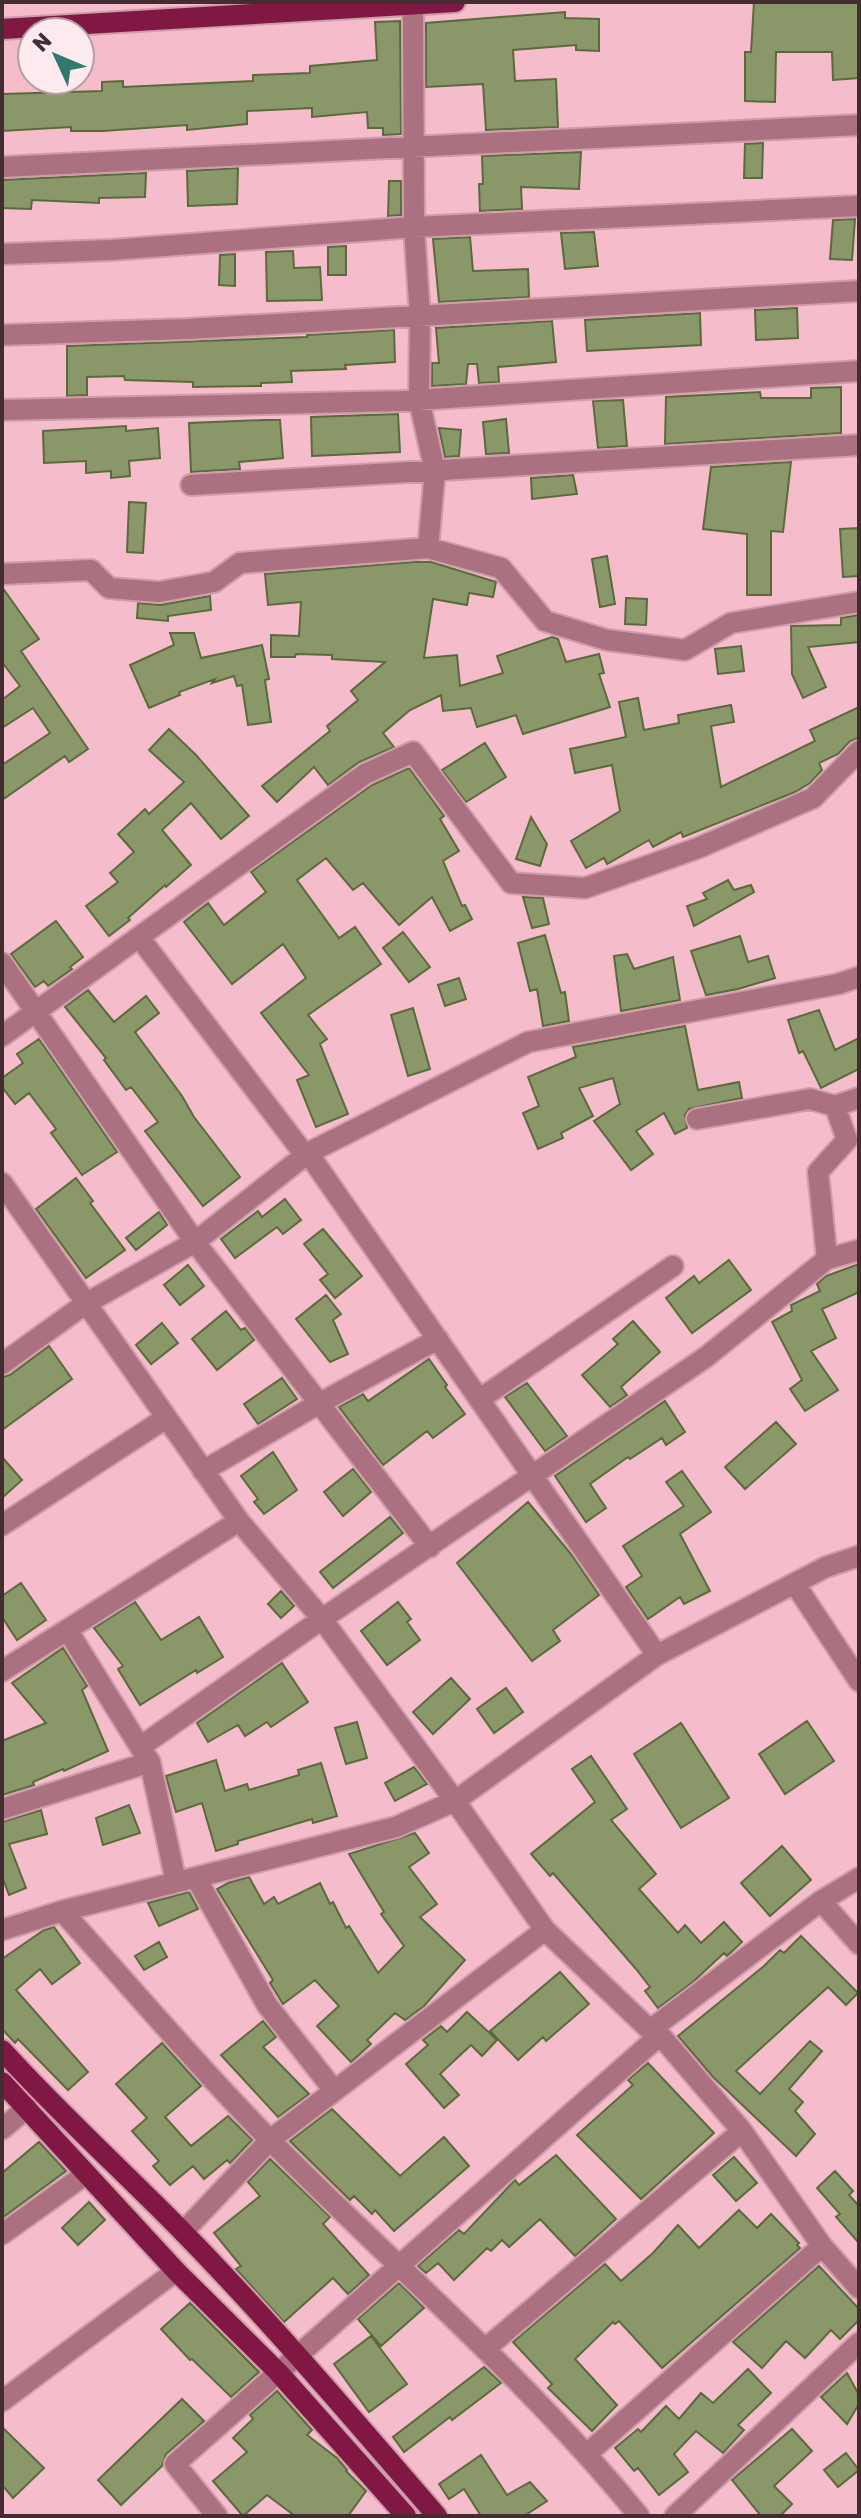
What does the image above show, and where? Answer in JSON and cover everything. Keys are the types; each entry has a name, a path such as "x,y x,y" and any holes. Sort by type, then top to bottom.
{"main road":[{"path":"2,29 455,2"},
{"path":"2,2050 183,2232 297,2355 437,2516"},
{"path":"2,2082 176,2271 278,2372 406,2516"}],"street":[{"path":"413,6 419,400 435,471 428,548"},
{"path":"2,167 859,125"},
{"path":"2,254 111,250 414,227 859,206"},
{"path":"2,335 187,329 859,291"},
{"path":"2,410 419,400 859,371"},
{"path":"191,485 859,445"},
{"path":"2,574 91,570 109,588 159,592 214,582 240,563 428,548 501,568 545,621 607,640 685,650 731,623 859,602"},
{"path":"2,1036 365,774 413,752 511,883 585,888 698,848 813,798 859,751"},
{"path":"139,937 302,1151 308,1153 657,1655"},
{"path":"2,963 195,1242 430,1547"},
{"path":"2,1364 85,1304 195,1242 308,1153 528,1042 838,984 859,977"},
{"path":"697,1119 810,1099 835,1106 859,1098"},
{"path":"827,1259 818,1172 847,1140 835,1106"},
{"path":"4,1192 239,1521 322,1619 545,1930 655,2032 742,2131 822,2246 859,2288"},
{"path":"2,1809 145,1755 322,1619 706,1357 827,1259 859,1250"},
{"path":"480,1399 673,1266"},
{"path":"203,1471 438,1339"},
{"path":"2,1525 166,1418"},
{"path":"2,1671 239,1521"},
{"path":"2,1930 62,1911 396,1827 455,1801 657,1655 826,1567 859,1556"},
{"path":"795,1584 859,1681"},
{"path":"68,1631 145,1755 186,1880 267,2005 333,2089"},
{"path":"217,2516 175,2464 400,2265 655,2032 821,1901 859,1878"},
{"path":"821,1901 859,1944"},
{"path":"62,1911 270,2140 588,2453 639,2516"},
{"path":"183,2232 270,2140 545,1930"},
{"path":"2,2129 27,2108"},
{"path":"485,2349 742,2131"},
{"path":"2,2234 86,2174"},
{"path":"588,2453 822,2246"},
{"path":"2,2401 176,2271"},
{"path":"675,2516 859,2343"}],"building":[{"path":"754,2 859,2 859,78 833,80 832,52 776,52 775,102 745,101 745,52 751,52"},
{"path":"565,12 565,18 599,19 599,51 576,50 576,45 513,50 515,81 556,79 558,127 486,130 483,84 426,87 426,23"},
{"path":"400,21 401,134 383,135 383,128 368,128 367,112 312,117 312,108 247,111 247,124 187,130 187,125 103,131 71,131 71,127 2,131 2,94 96,96 96,91 102,91 102,82 123,81 123,87 253,81 253,75 310,73 310,66 377,60 375,22"},
{"path":"763,143 762,178 744,178 745,144"},
{"path":"581,152 579,189 521,187 522,209 480,211 482,156"},
{"path":"238,168 237,204 188,206 187,171"},
{"path":"146,173 145,197 99,198 99,203 32,200 31,209 2,208 2,180"},
{"path":"389,181 401,181 401,215 388,216"},
{"path":"855,219 852,260 830,259 833,220"},
{"path":"594,232 598,266 565,269 561,233"},
{"path":"470,237 473,271 528,269 529,297 439,302 433,239"},
{"path":"346,246 346,275 328,275 328,247"},
{"path":"293,251 294,268 320,267 322,300 267,301 266,252"},
{"path":"235,254 235,286 219,285 220,255"},
{"path":"797,308 798,338 756,340 755,310"},
{"path":"700,313 701,345 587,351 585,320"},
{"path":"552,321 556,362 498,367 499,382 479,383 477,364 468,364 466,384 432,386 432,363 439,363 436,328"},
{"path":"394,330 395,362 345,365 346,369 291,371 292,382 261,383 261,386 193,387 193,382 125,380 124,376 87,377 87,395 67,396 67,346 307,337"},
{"path":"841,387 841,433 665,444 666,397 760,392 761,398 811,398 811,388"},
{"path":"623,400 627,446 598,448 593,401"},
{"path":"398,414 400,452 312,456 311,417"},
{"path":"506,419 509,453 486,454 483,422"},
{"path":"280,420 283,458 239,462 240,469 191,472 189,423"},
{"path":"126,426 126,431 158,428 160,458 129,461 130,476 111,478 111,471 86,473 86,461 44,463 43,431"},
{"path":"439,428 461,430 459,456 445,457"},
{"path":"791,462 783,532 771,531 771,595 747,595 747,534 703,529 711,467"},
{"path":"573,475 577,494 532,499 531,478"},
{"path":"129,502 146,503 143,553 127,552"},
{"path":"859,528 859,576 843,577 840,529"},
{"path":"607,556 615,604 600,607 592,559"},
{"path":"431,562 496,582 493,597 469,593 467,605 433,599 424,658 457,655 460,686 503,673 497,656 552,637 558,639 566,662 599,654 604,673 599,674 610,707 523,734 516,715 477,727 471,708 443,711 441,695 410,710 383,733 394,747 359,762 328,785 314,767 277,802 262,786 330,731 327,726 358,700 351,691 385,662 332,659 332,655 271,657 271,635 299,636 301,602 268,605 265,574"},
{"path":"2,587 39,639 21,651 88,749 69,762 65,756 2,800 2,765 50,733 33,708 2,728 2,700 20,686 2,662"},
{"path":"210,596 211,610 168,616 168,621 137,618 138,603 161,605"},
{"path":"626,598 647,599 646,625 625,624"},
{"path":"859,615 859,642 808,647 826,687 803,698 792,674 791,626 841,625 841,618"},
{"path":"170,633 194,633 201,658 262,645 269,679 265,680 271,722 248,725 242,685 237,686 234,676 212,683 215,679 179,692 180,695 149,708 130,665 174,645"},
{"path":"741,646 744,671 718,674 715,649"},
{"path":"638,698 644,730 679,723 678,715 731,705 734,722 711,726 721,787 815,741 810,730 859,707 859,738 850,741 838,754 819,763 822,770 810,783 795,792 683,837 681,832 653,847 649,840 607,864 604,858 586,868 571,841 620,811 612,765 575,773 570,749 626,737 619,702"},
{"path":"169,729 249,816 221,839 191,803 162,830 191,865 109,936 86,906 118,882 110,873 134,852 118,834 145,809 149,814 184,782 149,750"},
{"path":"485,743 506,777 466,802 442,770"},
{"path":"409,768 444,816 440,819 459,851 443,861 462,906 465,905 472,919 450,931 432,897 399,925 363,883 353,890 326,858 297,880 339,938 355,927 381,964 308,1015 327,1039 320,1044 348,1114 316,1127 297,1080 309,1075 261,1013 306,978 283,944 232,984 184,922 208,903 224,925 266,892 251,872 372,785"},
{"path":"531,817 547,844 540,866 516,859"},
{"path":"728,880 734,890 751,885 754,892 694,926 687,906 707,899 703,893"},
{"path":"523,897 543,898 549,924 532,928"},
{"path":"56,921 83,957 48,986 44,981 35,987 11,954"},
{"path":"403,932 430,967 409,982 383,948"},
{"path":"545,935 561,993 565,992 569,1021 543,1026 537,989 530,991 518,943"},
{"path":"740,936 748,962 768,956 775,978 706,995 691,951"},
{"path":"627,954 634,969 673,957 680,1000 621,1011 614,956"},
{"path":"459,978 466,999 445,1006 438,985"},
{"path":"88,990 114,1022 146,996 159,1013 135,1032 240,1177 203,1206 145,1131 158,1122 131,1087 126,1090 104,1060 106,1058 65,1007"},
{"path":"413,1008 430,1069 408,1076 391,1015"},
{"path":"819,1010 835,1050 859,1038 859,1069 821,1088 803,1051 799,1053 788,1020"},
{"path":"685,1026 698,1090 739,1082 742,1098 689,1109 685,1115 687,1128 675,1134 664,1113 636,1131 653,1154 631,1170 594,1121 620,1104 613,1078 579,1088 593,1116 561,1133 563,1138 538,1149 523,1113 539,1106 528,1077 576,1057 573,1047"},
{"path":"39,1039 117,1152 82,1175 51,1133 56,1129 29,1093 15,1104 2,1087 2,1078 23,1063 17,1054"},
{"path":"76,1178 93,1201 90,1203 125,1250 86,1278 36,1209"},
{"path":"285,1199 301,1220 283,1234 277,1227 235,1258 221,1239 258,1211 262,1217"},
{"path":"159,1212 167,1225 136,1250 126,1238"},
{"path":"323,1229 362,1276 335,1298 320,1280 328,1274 304,1244"},
{"path":"729,1260 751,1290 692,1333 666,1298 694,1276 699,1283"},
{"path":"859,1264 859,1292 822,1309 836,1338 811,1351 838,1390 805,1411 790,1389 802,1380 772,1322 792,1311 791,1305 820,1291 817,1284 826,1276"},
{"path":"188,1265 204,1286 180,1305 164,1285"},
{"path":"326,1295 341,1314 333,1320 348,1354 330,1362 296,1319"},
{"path":"226,1311 241,1330 245,1328 254,1340 217,1370 192,1339"},
{"path":"633,1321 660,1352 621,1387 627,1395 610,1407 582,1375 618,1344 613,1339"},
{"path":"162,1323 178,1343 151,1364 136,1345"},
{"path":"49,1346 72,1379 2,1430 2,1377 10,1375"},
{"path":"429,1359 465,1414 433,1438 427,1431 383,1465 339,1407 363,1394 368,1401"},
{"path":"282,1378 297,1399 258,1424 244,1404"},
{"path":"527,1383 567,1436 545,1451 505,1397"},
{"path":"665,1401 685,1432 666,1445 662,1438 590,1484 606,1508 586,1522 555,1476"},
{"path":"776,1422 796,1444 745,1489 725,1467"},
{"path":"273,1452 297,1490 264,1514 254,1502 258,1499 241,1476"},
{"path":"2,1457 22,1480 2,1498"},
{"path":"353,1469 371,1492 343,1516 324,1492"},
{"path":"682,1471 711,1512 680,1534 710,1591 684,1604 680,1597 648,1619 626,1587 642,1576 623,1546 684,1506 666,1482"},
{"path":"528,1502 571,1554 599,1595 553,1630 560,1641 532,1661 457,1563"},
{"path":"390,1517 403,1533 333,1588 320,1572"},
{"path":"21,1583 46,1620 17,1640 2,1617 2,1596"},
{"path":"281,1591 294,1606 281,1618 268,1604"},
{"path":"135,1602 161,1640 199,1617 223,1657 140,1705 118,1669 123,1666 94,1628"},
{"path":"398,1602 411,1619 407,1622 420,1640 387,1665 361,1631"},
{"path":"63,1648 87,1686 82,1690 108,1751 33,1782 34,1785 2,1795 2,1741 46,1723 12,1683"},
{"path":"282,1663 308,1702 271,1727 267,1722 245,1736 238,1725 208,1742 197,1723"},
{"path":"451,1678 470,1699 433,1734 413,1712"},
{"path":"506,1688 523,1712 494,1733 477,1709"},
{"path":"807,1721 834,1761 785,1794 759,1754"},
{"path":"357,1722 367,1758 346,1764 335,1728"},
{"path":"681,1723 729,1798 681,1828 634,1754"},
{"path":"591,1756 627,1809 611,1820 656,1874 639,1889 678,1933 685,1925 701,1943 724,1922 742,1942 727,1956 724,1953 693,1982 658,2008 645,1991 650,1987 636,1969 553,1873 550,1876 531,1854 595,1802 572,1769"},
{"path":"216,1760 225,1791 247,1784 249,1790 299,1775 298,1770 321,1763 337,1816 313,1823 312,1819 238,1841 238,1844 216,1851 202,1803 176,1812 166,1776"},
{"path":"414,1767 427,1784 395,1801 385,1783"},
{"path":"129,1805 140,1833 103,1845 96,1818"},
{"path":"41,1810 47,1834 9,1844 26,1888 9,1895 2,1876 2,1822"},
{"path":"415,1833 429,1853 409,1867 437,1904 420,1917 465,1960 424,2006 405,2020 395,2013 367,2040 371,2044 351,2062 317,2026 339,2006 315,1980 283,2004 270,1983 273,1980 217,1889 249,1877 264,1904 274,1897 278,1904 320,1883 330,1904 333,1902 346,1928 349,1926 378,1973 404,1946 381,1914 384,1912 349,1854"},
{"path":"782,1846 811,1880 770,1916 741,1883"},
{"path":"189,1892 198,1909 159,1926 148,1903"},
{"path":"54,1927 80,1963 52,1984 40,1969 16,1990 88,2072 68,2090 18,2039 15,2043 2,2029 2,1959 44,1930"},
{"path":"801,1936 858,1993 846,2005 828,1987 736,2071 760,2094 810,2041 822,2051 789,2089 803,2102 795,2111 815,2134 796,2156 713,2077 678,2036 780,1950 784,1953"},
{"path":"159,1942 167,1957 144,1970 135,1956"},
{"path":"560,1972 589,2004 546,2041 543,2037 518,2060 490,2031"},
{"path":"467,2012 497,2040 482,2056 471,2045 440,2074 459,2095 444,2108 406,2064 428,2045 423,2040 441,2026 447,2032"},
{"path":"263,2021 276,2037 263,2047 309,2094 278,2117 221,2055"},
{"path":"162,2043 201,2086 165,2117 191,2146 228,2116 252,2140 230,2163 227,2160 204,2179 193,2166 170,2185 153,2166 159,2161 132,2131 147,2118 116,2084"},
{"path":"648,2063 714,2133 641,2199 577,2135 633,2085 628,2080"},
{"path":"332,2109 400,2176 444,2137 469,2166 394,2231 375,2210 372,2214 354,2196 350,2200 290,2141"},
{"path":"39,2142 66,2171 2,2218 2,2173"},
{"path":"556,2155 616,2219 575,2256 540,2219 509,2247 502,2240 491,2251 487,2248 454,2280 438,2263 426,2273 418,2266 459,2230 464,2234 515,2180 519,2185"},
{"path":"734,2157 757,2183 736,2201 713,2175"},
{"path":"270,2159 330,2217 323,2224 369,2275 348,2294 333,2278 284,2322 236,2269 241,2266 214,2233 260,2196 248,2182"},
{"path":"835,2171 853,2191 849,2195 859,2206 859,2243 836,2217 840,2214 817,2188"},
{"path":"89,2202 105,2220 78,2245 62,2228"},
{"path":"739,2210 757,2228 771,2214 799,2243 800,2248 662,2368 619,2321 613,2322 575,2359 617,2405 592,2431 548,2388 552,2384 513,2342 605,2264 621,2281 653,2253 678,2225 699,2248"},
{"path":"819,2266 859,2309 859,2320 840,2339 831,2330 805,2358 786,2341 762,2368 733,2342"},
{"path":"399,2283 424,2308 381,2346 358,2319"},
{"path":"190,2303 259,2372 231,2397 161,2329"},
{"path":"371,2336 407,2384 369,2412 334,2364"},
{"path":"484,2367 501,2383 404,2452 393,2437"},
{"path":"748,2369 771,2393 738,2425 744,2430 723,2453 696,2431 674,2454 688,2472 659,2495 638,2468 634,2471 615,2448 638,2429 641,2432 666,2406 679,2419 701,2393 713,2403"},
{"path":"847,2373 859,2395 859,2404 847,2424 821,2397"},
{"path":"277,2391 312,2430 307,2435 337,2458 366,2491 348,2516 295,2516 267,2495 243,2516 213,2481 247,2452 233,2438 253,2419 250,2415"},
{"path":"182,2399 204,2421 166,2454 162,2466 121,2505 98,2480"},
{"path":"2,2427 44,2468 13,2498 2,2485"},
{"path":"792,2429 812,2451 774,2486 792,2504 780,2516 761,2516 732,2480"},
{"path":"846,2453 859,2470 838,2487 824,2470"},
{"path":"481,2455 507,2495 530,2482 547,2501 524,2516 481,2516 464,2489 449,2499 439,2484"}]}
